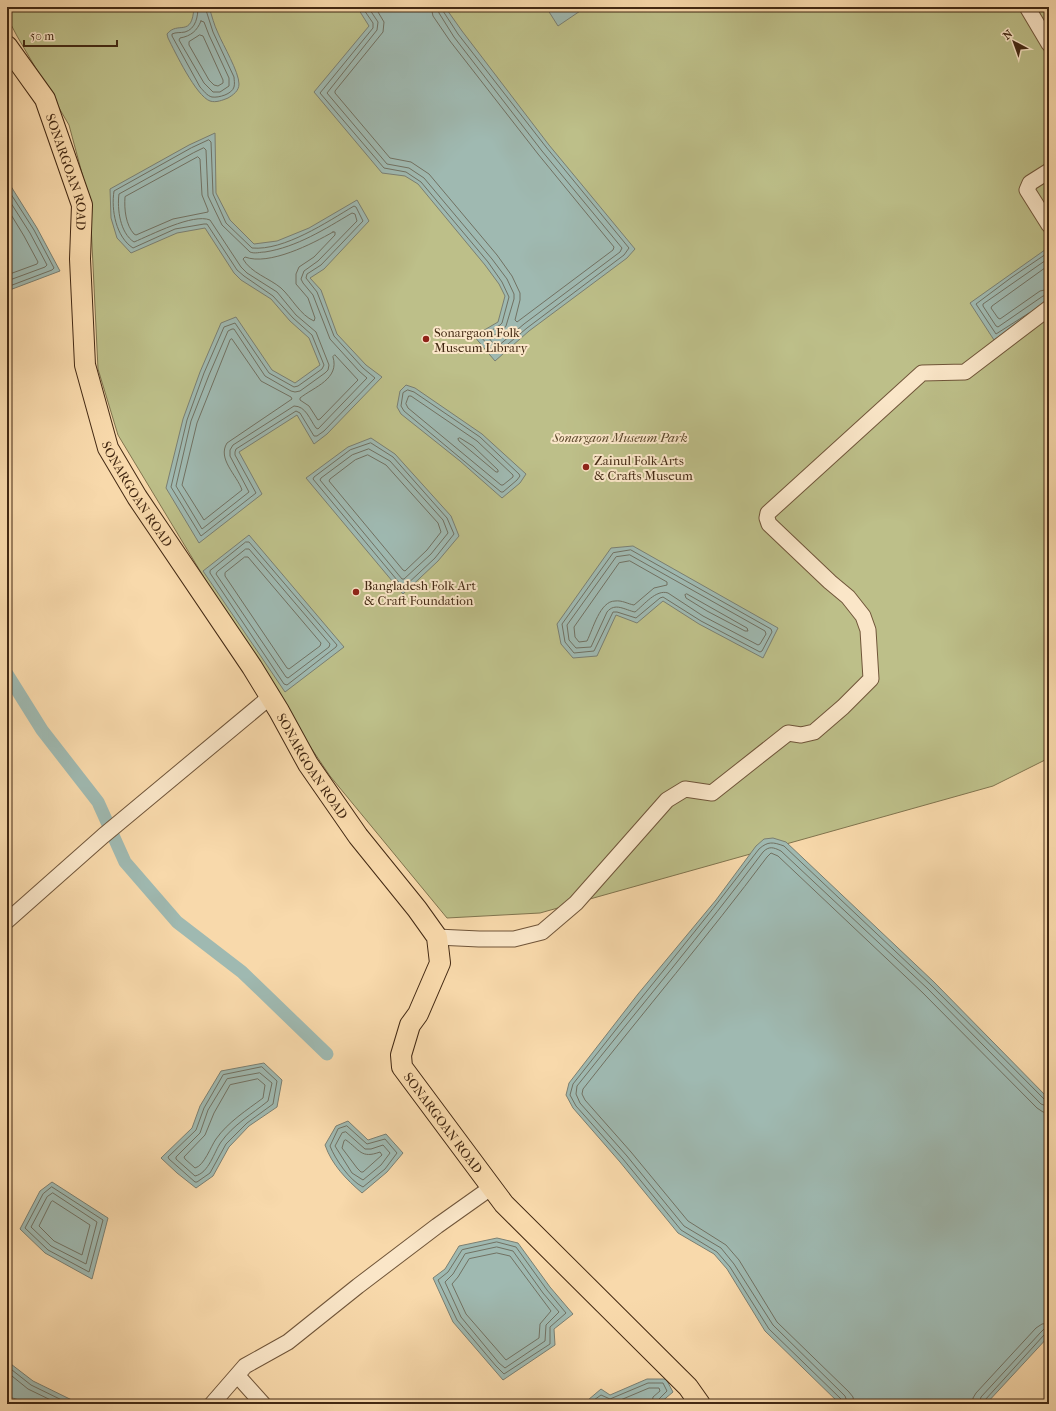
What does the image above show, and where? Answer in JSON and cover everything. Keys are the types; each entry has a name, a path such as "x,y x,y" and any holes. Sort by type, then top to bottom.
{"main road":[{"name":"SONARGOAN ROAD","path":"7,46 45,100 82,205 80,259 84,365 108,448 137,496 243,654 279,711 308,764 358,836 417,909 437,937 440,963 418,1014 410,1025 401,1055 402,1067 504,1204 688,1387 700,1404"}],"street":[{"path":"1028,7 1049,44"},
{"path":"1049,171 1030,183 1027,190 1049,226"},
{"path":"437,937 514,939 542,932 576,903 667,800 685,789 712,794 788,733 801,735 814,732 843,707 871,679 868,630 862,616 848,596 830,582 769,524 767,518 768,514 922,373 965,372 1049,308"},
{"path":"7,921 102,836 270,697"},
{"path":"212,1404 245,1366 288,1342 376,1272 492,1187"},
{"path":"237,1375 263,1404"}],"green space":[{"name":"Sonargaon Museum Park","path":"7,7 1049,7 1049,758 993,786 540,913 447,918 330,776 272,690 118,435 98,369 90,203 69,125 7,17"}],"water":[{"path":"194,7 209,7 238,79 239,86 234,94 228,98 215,102 204,97 192,83 167,34 171,30 187,26 190,23 193,17"},
{"path":"357,7 445,7 549,145 635,249 627,258 529,331 495,361 474,336 498,322 505,296 499,284 418,184 405,176 382,173 314,92 369,26"},
{"path":"546,7 586,7 558,26"},
{"path":"215,133 216,193 230,220 254,244 277,241 309,228 357,200 369,221 324,269 310,278 321,290 337,334 366,365 382,377 327,434 314,444 297,415 239,452 262,494 199,543 166,488 183,419 200,372 221,323 236,317 272,370 295,383 320,365 309,338 290,321 271,299 241,280 234,273 205,228 177,233 131,253 117,238 111,218 110,189 189,145"},
{"path":"7,180 37,228 60,271 7,291"},
{"path":"1049,247 1049,303 994,340 970,303"},
{"path":"406,385 415,388 482,434 526,474 520,483 502,498 460,461 401,414 397,407 400,391"},
{"path":"371,438 395,454 451,516 459,536 438,561 403,594 306,478 348,447"},
{"path":"249,535 344,647 285,692 203,571"},
{"path":"633,546 778,628 763,658 699,624 663,601 637,623 616,615 597,656 573,658 561,644 557,624 611,548"},
{"path":"773,838 786,842 934,982 1049,1099 1049,1336 986,1404 840,1404 765,1331 727,1269 714,1254 678,1233 620,1162 573,1108 566,1095 569,1083 638,994 716,900 756,846 764,839"},
{"path":"264,1063 282,1080 277,1107 249,1126 229,1147 213,1176 196,1188 161,1158 192,1128 200,1106 221,1071"},
{"path":"348,1121 368,1140 386,1134 403,1153 387,1172 362,1193 340,1171 331,1159 325,1145 336,1126"},
{"path":"52,1182 108,1218 92,1279 45,1253 20,1229 40,1191"},
{"path":"497,1238 518,1243 550,1287 573,1314 554,1329 555,1345 503,1380 453,1322 433,1278 445,1269 459,1246"},
{"path":"7,1361 33,1381 80,1404 30,1404 7,1396"},
{"path":"647,1379 666,1379 673,1392 660,1403 661,1404 591,1404 588,1400 601,1389 610,1395"}],"waterway":[{"path":"7,674 42,730 98,802 125,862 177,922 242,972 327,1054"}],"place":[{"name":"Sonargaon Folk Museum Library","path":"426,339"},
{"name":"Zainul Folk Arts & Crafts Museum","path":"586,467"},
{"name":"Bangladesh Folk Art & Craft Foundation","path":"356,592"}]}
